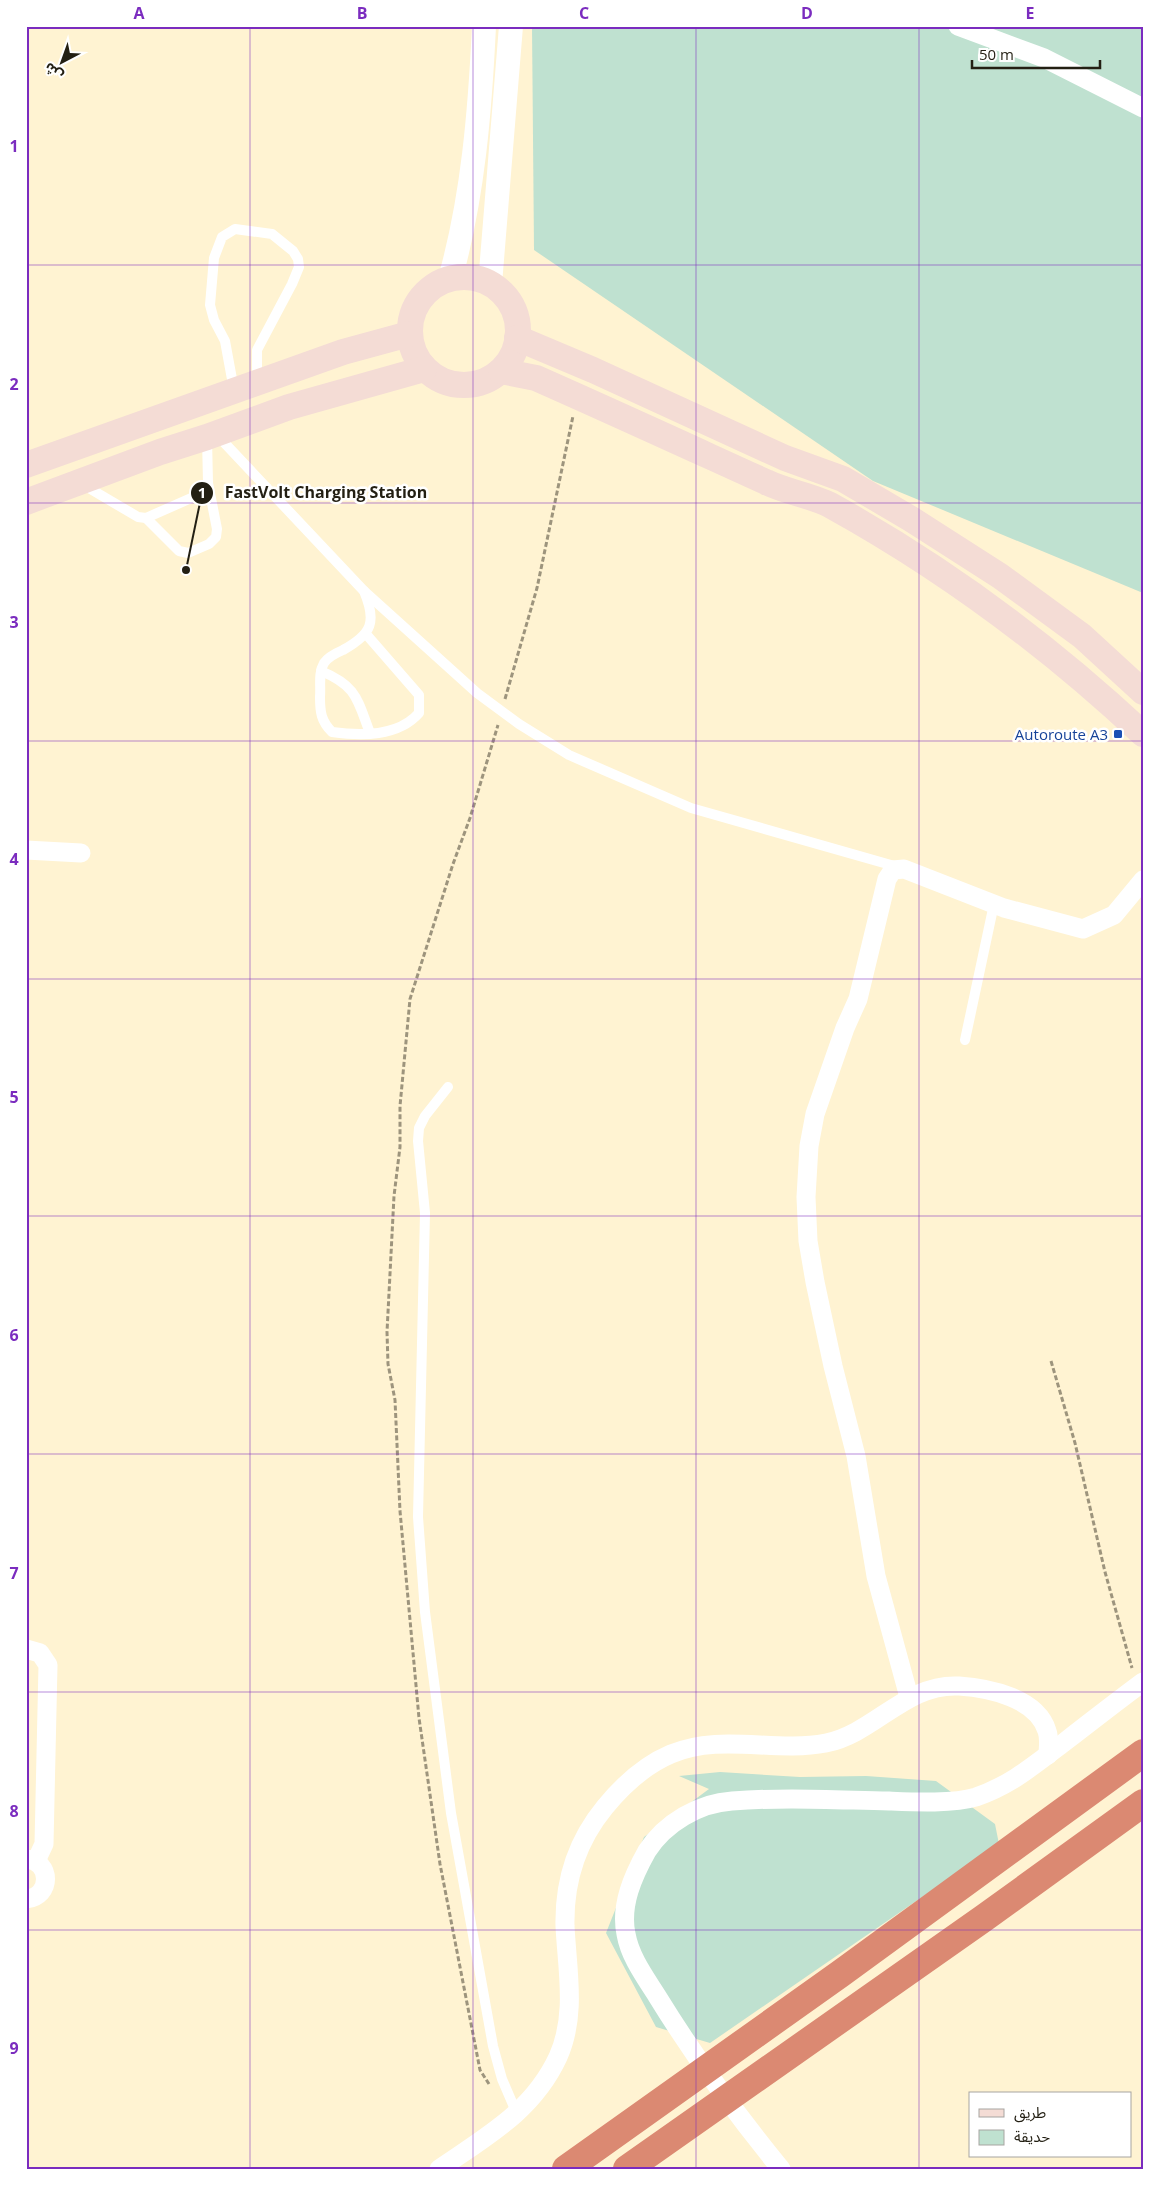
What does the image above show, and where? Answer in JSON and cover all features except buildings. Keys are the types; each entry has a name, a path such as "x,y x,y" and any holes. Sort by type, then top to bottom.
{"highway":[{"path":"566,2169 840,1974 1143,1753"},
{"path":"627,2169 960,1935 1143,1802"}],"main road":[{"path":"475,278 490,284 504,296 514,311 517,338 512,356 501,371 485,381 467,385 439,380 424,368 414,353 410,334 411,316 420,300 433,286 450,279 475,278"},
{"path":"26,465 343,352 410,334"},
{"path":"517,338 593,370 785,458 851,484 958,548 1007,581 1082,636 1143,692"},
{"path":"26,502 160,452 289,407 424,368"},
{"path":"501,371 536,378 771,485 828,504 893,542 1002,614 1064,663 1143,734"}],"street":[{"path":"450,279 462,233 469,186 484,26"},
{"path":"490,284 511,26"},
{"path":"958,26 1044,58 1143,108"},
{"path":"26,850 81,854"},
{"path":"909,1697 876,1576 856,1456 833,1366 808,1241 806,1197 809,1146 815,1114 838,1046 858,999 887,879 893,870 904,869 994,904 1041,919 1083,928 1114,915 1143,880"},
{"path":"26,1649 40,1653 48,1665 44,1844 31,1860 45,1870 46,1883 40,1894 26,1899"},
{"path":"781,2169 755,2137 680,2032 634,1959 626,1935 625,1918 630,1888 645,1855 661,1833 703,1806 719,1802 777,1799 920,1802 974,1798 1018,1778 1140,1684"},
{"path":"439,2169 517,2114 538,2089 559,2053 570,2004 565,1923 569,1881 574,1860 582,1840 593,1822 610,1800 634,1776 671,1754 697,1746 720,1743 810,1745 833,1741 854,1733 909,1697 926,1690 957,1686 999,1693 1022,1704 1037,1715 1048,1732 1048,1755"}],"lane":[{"path":"235,229 272,234 293,251 298,259 299,267 258,350 246,387 214,320 210,305 214,258 222,237 235,229"},
{"path":"146,518 179,550 188,552 209,544 216,538 217,529 208,483 212,435"},
{"path":"212,435 364,591 477,693 501,712 569,755 690,808 904,869"},
{"path":"79,483 138,517 146,518 198,495 208,483"},
{"path":"364,591 371,612 370,624 366,634 332,656 325,662 320,671 320,717 332,732 351,735 395,731 413,721 419,713 419,695 366,634"},
{"path":"320,671 347,685 357,698 370,733"},
{"path":"965,1040 994,904"},
{"path":"448,1087 425,1116 418,1140 425,1213 418,1517 425,1612 451,1813 492,2046 502,2079 517,2114"}],"path":[{"path":"491,2087 480,2070 448,1906 430,1799 412,1653 400,1510 395,1400 388,1364 387,1332 394,1196 400,1147 400,1106 410,999 453,864 470,818 537,588 577,396"},
{"path":"1051,1361 1075,1443 1105,1572 1140,1684"}],"green space":[{"path":"532,26 1143,26 1143,593 873,481 534,250"},
{"path":"720,1772 800,1777 866,1776 936,1781 995,1824 999,1844 710,2043 656,2027 606,1933 644,1837 709,1789 679,1776"}],"place":[{"name":"FastVolt Charging Station","path":"186,570"},
{"name":"Autoroute A3","path":"1118,734"}]}
